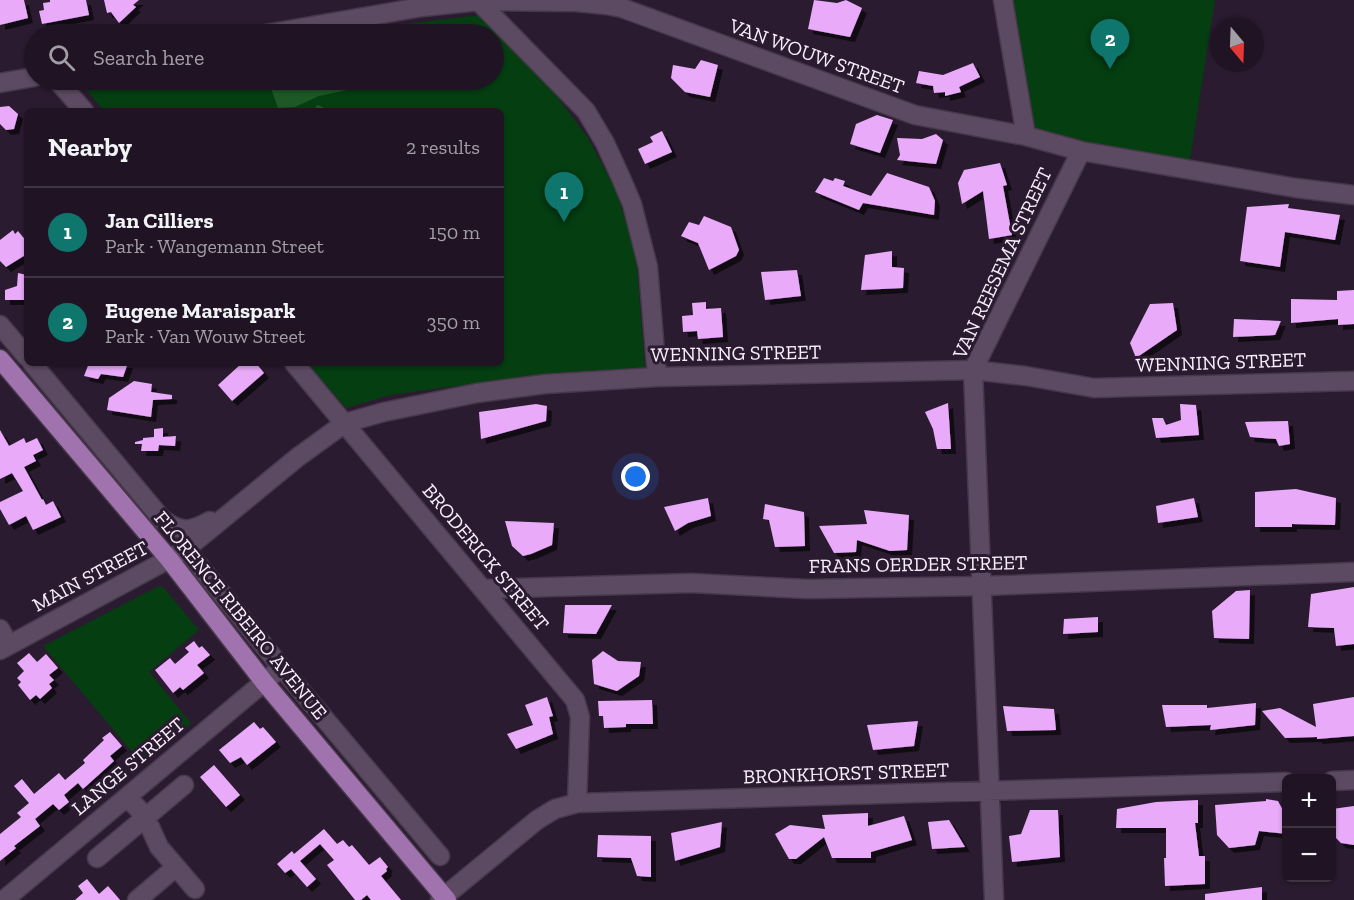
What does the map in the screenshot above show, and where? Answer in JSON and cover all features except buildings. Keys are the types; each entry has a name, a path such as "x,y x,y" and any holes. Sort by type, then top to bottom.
{"main road":[{"name":"FLORENCE RIBEIRO AVENUE","path":"0,358 170,559 264,682 444,899"}],"street":[{"name":"VAN REESEMA STREET","path":"1003,0 1026,136"},
{"name":"VAN WOUW STREET","path":"324,24 422,7 478,1 584,3 622,8 904,112 1026,136 1080,151 1296,188 1354,195"},
{"path":"478,1 501,24"},
{"path":"504,27 586,111 617,169 632,204 648,267 657,377"},
{"path":"0,83 24,79"},
{"path":"66,90 81,108"},
{"name":"VAN REESEMA STREET","path":"994,900 973,370 1080,151"},
{"path":"0,325 24,353"},
{"path":"34,366 162,519 174,528 192,529 233,509"},
{"name":"BRODERICK STREET","path":"297,366 575,700 580,717 576,803"},
{"name":"WENNING STREET","path":"170,559 186,549 233,509 345,423 384,411 477,393 545,384 657,377 973,370 1026,376 1094,388 1354,381"},
{"path":"186,549 281,667 440,856"},
{"name":"MAIN STREET","path":"3,641 170,559"},
{"name":"FRANS OERDER STREET","path":"483,589 692,583 808,589 982,586 1354,572"},
{"name":"LANGE STREET","path":"4,900 281,667"},
{"path":"1336,781 1354,780"},
{"name":"BRONKHORST STREET","path":"444,899 537,820 555,809 576,803 1282,782"},
{"path":"97,858 184,786"},
{"path":"127,796 145,819 157,843 195,889"},
{"path":"136,900 176,867"}],"shaded area":[{"path":"1005,0 1215,0 1212,18 1210,18 1210,32 1188,172 1027,138"},
{"path":"480,15 489,24 405,24"},
{"path":"504,40 553,91 588,138 616,190 636,255 645,368 556,373 390,395 346,408 310,366 504,366 504,108 101,108 86,90 504,90"},
{"path":"272,90 347,90 319,96 295,107 278,108"},
{"path":"159,586 163,587 199,630 149,672 191,723 142,764 43,646"}],"place":[{"name":"Eugene Maraispark","path":"1110,69"},
{"name":"Jan Cilliers","path":"564,222"}]}
